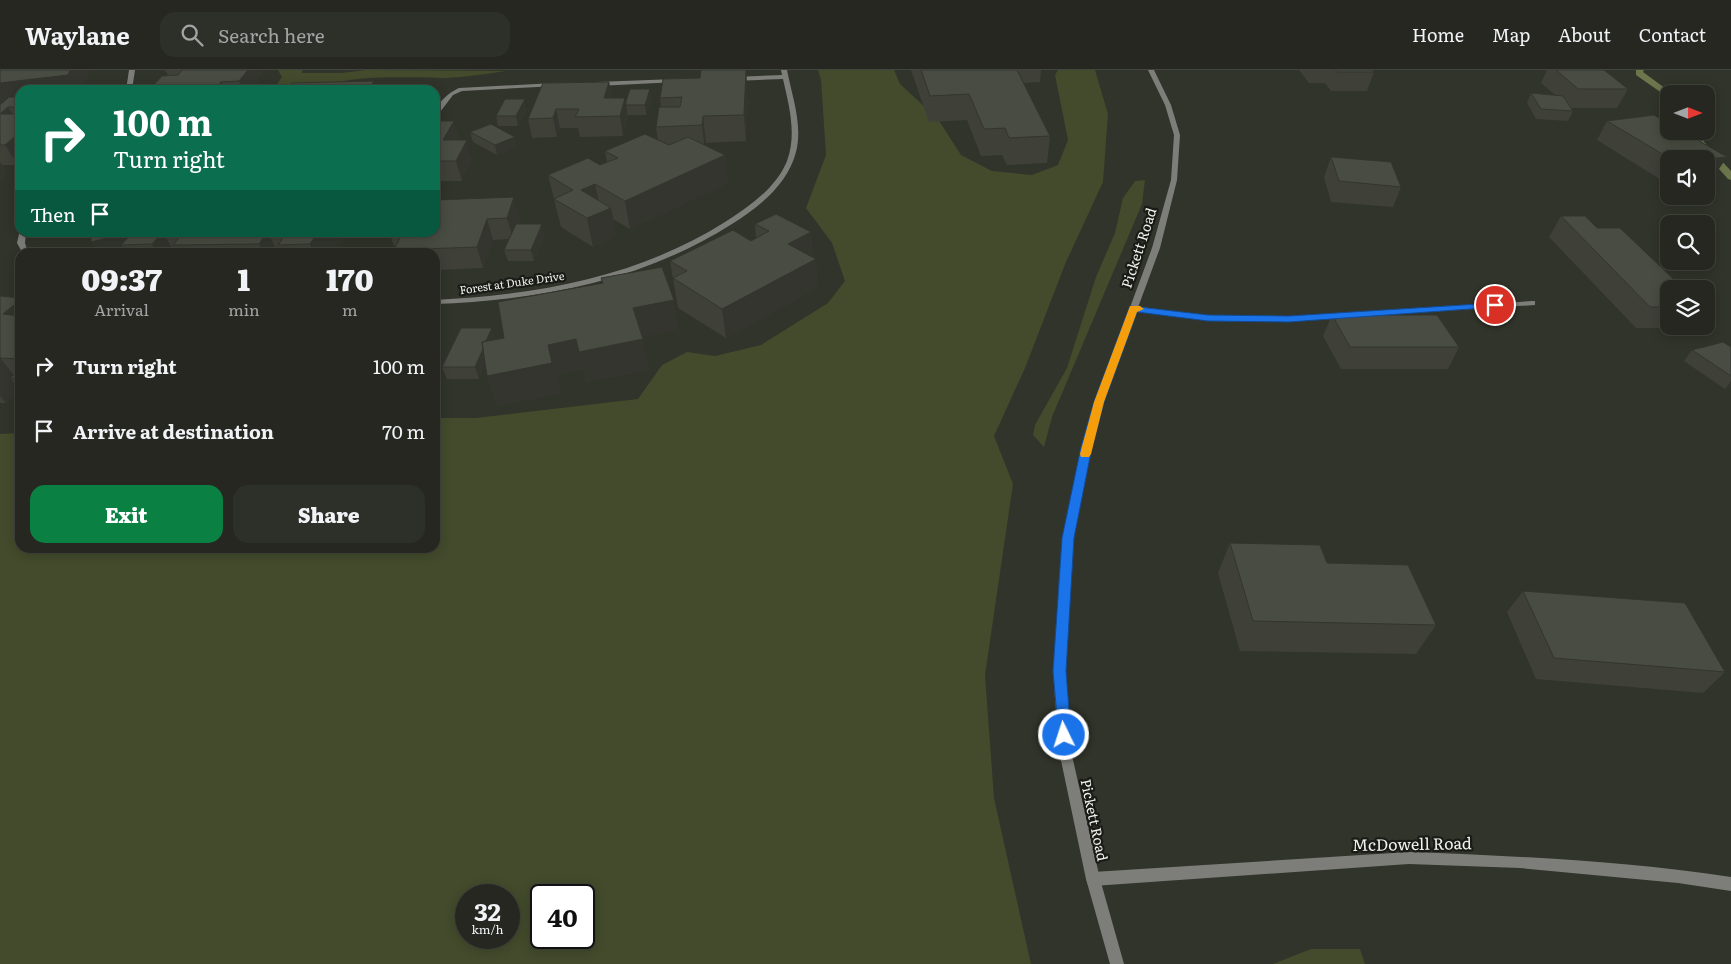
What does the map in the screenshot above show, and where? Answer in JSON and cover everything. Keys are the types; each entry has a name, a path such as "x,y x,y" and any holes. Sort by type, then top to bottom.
{"street":[{"path":"130,85 132,70"},
{"name":"Pickett Road","path":"1117,964 1093,880 1065,751 1059,671 1068,538 1087,447 1099,402 1162,229 1174,180 1177,136 1168,105 1152,70"},
{"path":"727,80 785,74"},
{"name":"Forest at Duke Drive","path":"440,302 467,302 531,294 592,281 658,259 723,227 759,202 772,188 789,162 796,125 785,74"},
{"path":"589,84 687,81"},
{"path":"440,106 451,94 460,89 560,85"},
{"path":"1134,308 1208,318 1289,319 1532,303"},
{"name":"McDowell Road","path":"1093,880 1409,858 1520,862 1678,876 1731,884"}],"green space":[{"path":"278,70 302,70 302,73 342,73 366,70 506,71 445,78 398,77 361,79 331,85 276,85 282,77"},
{"path":"818,70 894,70 900,84 938,119 961,155 992,171 1032,175 1058,165 1068,140 1055,75 1058,70 1095,70 1108,114 1103,182 1066,262 1025,368 994,436 1013,484 985,675 994,798 1031,964 0,964 0,434 15,433 15,553 440,553 440,418 476,418 638,399 662,365 687,352 715,356 761,345 828,303 845,281 832,243 806,208 826,155 821,80"},
{"path":"1145,180 1142,204 1052,417 1044,447 1033,435 1035,425 1067,368 1096,277 1115,233 1123,198 1135,181"},
{"path":"1311,949 1360,949 1365,964 1273,964"}],"building":[{"path":"0,70 70,70 68,75 0,83"},
{"path":"182,70 248,70 239,81 221,82 219,85 154,85 162,76 178,75"},
{"path":"701,70 746,70 744,115 703,116 702,125 656,127 659,107 680,107 682,97 660,98 663,79 700,78"},
{"path":"921,70 1017,70 1050,136 1009,138 1005,128 984,129 969,94 930,96"},
{"path":"1335,70 1372,70 1374,72 1337,72"},
{"path":"1556,70 1604,70 1628,89 1578,89"},
{"path":"374,81 371,85 290,85 292,83"},
{"path":"609,82 604,98 625,98 620,116 575,117 579,109 556,109 553,118 528,119 543,83"},
{"path":"630,89 650,89 645,105 626,105"},
{"path":"1531,93 1563,96 1573,111 1541,109"},
{"path":"9,97 15,97 15,107 8,107 0,114 0,105"},
{"path":"505,99 525,99 516,116 496,116"},
{"path":"0,114 15,114 15,136 5,145 0,145"},
{"path":"1654,115 1660,119 1660,140 1698,140 1715,150 1660,150 1660,152 1607,121"},
{"path":"440,121 454,121 443,140 467,140 456,161 440,161"},
{"path":"491,124 515,137 495,145 470,132"},
{"path":"645,134 669,145 688,137 725,155 625,201 595,184 581,190 611,208 587,218 554,199 573,190 548,175 588,158 600,165 618,158 605,151"},
{"path":"1715,150 1727,157 1715,158"},
{"path":"1331,157 1391,162 1401,187 1339,181"},
{"path":"514,197 507,218 487,219 477,247 395,248 400,237 440,237 440,200"},
{"path":"776,214 811,232 788,244 816,259 722,309 673,278 687,271 670,261 733,230 751,241 769,231 755,224"},
{"path":"1561,216 1585,216 1597,228 1620,228 1660,266 1660,270 1664,270 1675,280 1660,280 1660,307 1650,307"},
{"path":"516,224 542,224 531,250 504,250"},
{"path":"91,237 111,237 91,242"},
{"path":"128,237 158,237 152,244 121,245"},
{"path":"180,237 264,237 259,244 173,245"},
{"path":"284,237 315,237 310,244 278,245"},
{"path":"662,267 674,300 633,308 643,339 579,352 576,339 548,345 552,363 487,376 482,342 504,338 498,302 603,283 601,278"},
{"path":"0,296 15,298 15,304 3,314 15,315 15,359 0,358"},
{"path":"1332,315 1437,315 1459,347 1350,347"},
{"path":"461,328 492,328 486,341 482,342 483,349 475,367 442,367"},
{"path":"1723,342 1731,347 1731,376 1692,350"},
{"path":"1230,543 1320,545 1327,563 1408,565 1436,625 1253,621"},
{"path":"1523,591 1685,603 1725,672 1554,658"}],"waterway":[{"path":"1640,70 1639,73 1660,88"},
{"path":"1697,140 1731,177"}],"slow traffic":[{"path":"1085,454 1099,402 1134,308 1140,309"}],"route":[{"path":"1064,735 1059,671 1068,538 1087,447 1099,402 1134,308 1208,318 1289,319 1495,305"}]}
